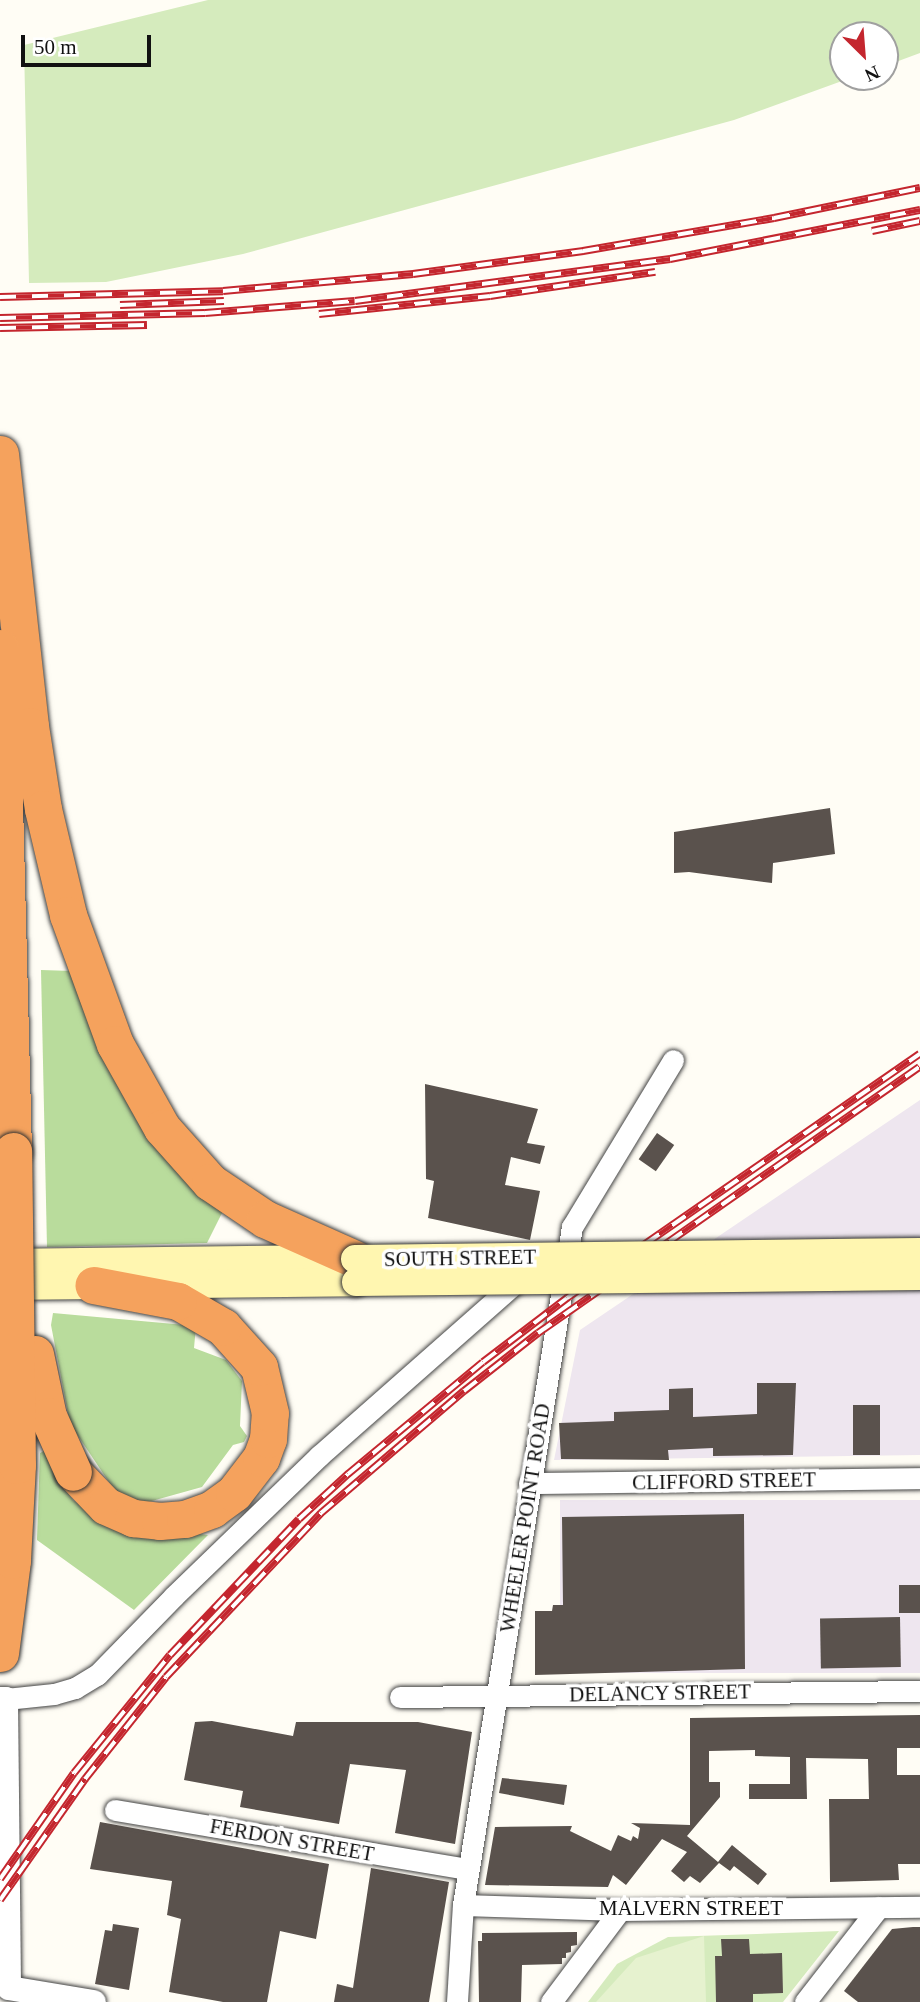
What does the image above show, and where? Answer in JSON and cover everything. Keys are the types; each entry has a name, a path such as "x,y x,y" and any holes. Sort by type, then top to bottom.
{"highway":[{"path":"0,454 29,716 43,808 68,915 106,1023 125,1065 162,1128 210,1182 265,1219 355,1270"},
{"path":"0,647 18,1465 12,1560 0,1653"},
{"path":"13,1151 40,1384 54,1435 73,1472 106,1506 133,1518 160,1521 185,1519 212,1509 234,1493 261,1458 268,1439 270,1413 259,1367 223,1327 178,1301 93,1285"}],"main road":[{"name":"SOUTH STREET","path":"0,1286 93,1285 355,1270 920,1252"},
{"name":"SOUTH STREET","path":"0,1263 920,1276"}],"street":[{"name":"WHEELER POINT ROAD","path":"457,2002 468,1869 572,1227 673,1060"},
{"path":"93,2002 9,1988 3,1699 54,1694 75,1688 97,1675 174,1596 319,1456 512,1287 572,1227"},
{"name":"CLIFFORD STREET","path":"529,1483 920,1478"},
{"name":"DELANCY STREET","path":"400,1697 920,1691"},
{"name":"FERDON STREET","path":"115,1810 468,1869"},
{"name":"MALVERN STREET","path":"463,1905 620,1910 920,1907"},
{"path":"805,2002 879,1907"},
{"path":"551,2002 620,1910"}],"shaded area":[{"path":"920,1100 920,1455 554,1460 580,1330"},
{"path":"560,1500 920,1500 920,1673 560,1673"}],"green space":[{"path":"208,0 920,0 920,53 899,61 899,21 829,21 829,86 734,120 243,254 106,282 29,283 24,45"},
{"path":"41,970 72,971 223,1211 207,1243 47,1247"},
{"path":"53,1313 196,1326 194,1348 226,1360 242,1381 240,1426 247,1436 244,1442 233,1445 202,1487 141,1504 121,1500 70,1424 51,1325"},
{"path":"44,1451 52,1470 73,1500 106,1523 208,1535 134,1610 37,1540 40,1453"},
{"path":"839,1931 783,2002 588,2002 617,1964 668,1937"},
{"path":"704,1936 706,2002 596,2002 636,1958"}],"building":[{"path":"830,808 835,854 773,863 772,883 689,872 674,873 674,832"},
{"path":"425,1084 538,1109 527,1143 545,1146 540,1164 511,1157 505,1185 540,1191 530,1240 428,1218 434,1181 426,1179"},
{"path":"657,1133 674,1145 656,1171 639,1159"},
{"path":"757,1383 796,1383 793,1455 713,1456 713,1448 668,1450 669,1460 561,1459 559,1423 614,1421 614,1412 669,1410 669,1389 693,1388 693,1417 757,1414"},
{"path":"853,1405 880,1405 880,1455 853,1455"},
{"path":"744,1514 745,1669 535,1675 535,1611 552,1611 553,1605 563,1605 562,1517"},
{"path":"899,1585 920,1585 920,1613 899,1613"},
{"path":"900,1617 901,1667 821,1668 820,1618"},
{"path":"920,1715 920,1748 897,1748 897,1775 920,1775 920,1864 898,1864 899,1880 830,1882 829,1799 869,1799 868,1759 806,1758 807,1799 749,1799 749,1784 790,1784 790,1757 755,1756 755,1750 709,1751 709,1782 720,1782 720,1797 687,1836 718,1862 732,1845 767,1874 758,1885 734,1866 730,1871 719,1863 700,1883 690,1876 684,1882 671,1871 687,1852 662,1839 626,1885 613,1875 608,1887 485,1885 495,1827 572,1826 570,1831 611,1851 618,1835 631,1841 633,1836 638,1839 640,1828 631,1823 690,1825 690,1718"},
{"path":"212,1721 293,1736 296,1722 418,1722 472,1732 455,1844 395,1833 406,1770 350,1764 339,1824 240,1807 243,1791 184,1780 195,1722"},
{"path":"502,1778 567,1785 564,1805 499,1793"},
{"path":"100,1822 329,1864 316,1939 280,1931 267,2002 223,2002 169,1992 181,1919 167,1915 172,1881 90,1869"},
{"path":"371,1868 449,1882 429,2002 334,2002 337,1984 353,1988"},
{"path":"113,1924 139,1928 129,1990 95,1984 105,1930 112,1931"},
{"path":"920,1927 920,2002 858,2002 844,1991 892,1929"},
{"path":"577,1932 577,1945 571,1946 571,1952 566,1953 566,1958 562,1958 562,1964 522,1965 521,2002 479,2002 478,1941 482,1941 482,1933"},
{"path":"721,1939 749,1939 750,1954 782,1953 783,1993 753,1994 753,2002 716,2002 715,1956 722,1956"}],"railway":[{"path":"0,297 223,291 413,274 583,251 774,218 920,188"},
{"path":"0,318 205,313 355,301 670,259 920,210"},
{"path":"872,231 920,221"},
{"path":"319,314 490,296 655,272"},
{"path":"120,305 224,301"},
{"path":"0,328 147,325"},
{"path":"0,1879 74,1773 170,1655 299,1519 348,1474 483,1362 567,1298 920,1054"},
{"path":"0,1900 85,1779 166,1677 321,1513 464,1391 538,1333 920,1067"}]}
